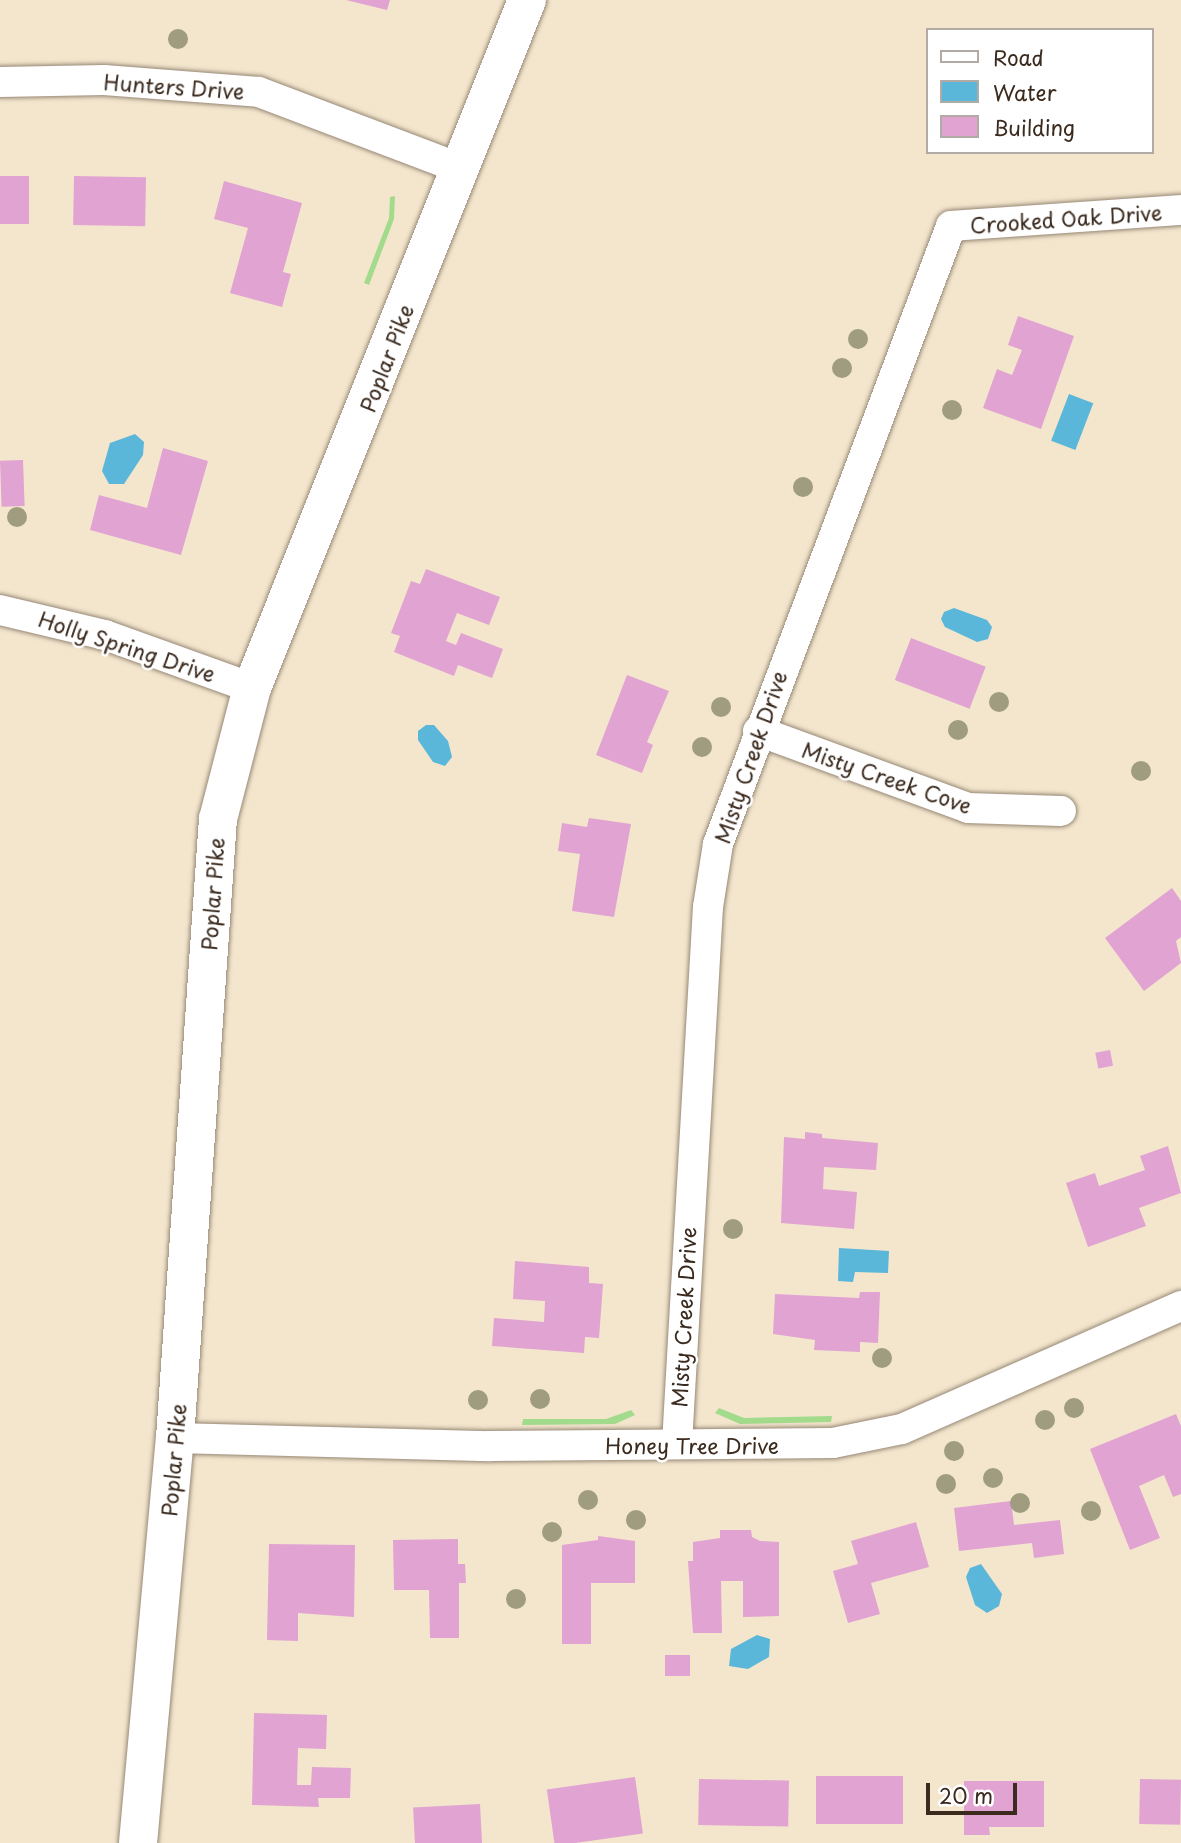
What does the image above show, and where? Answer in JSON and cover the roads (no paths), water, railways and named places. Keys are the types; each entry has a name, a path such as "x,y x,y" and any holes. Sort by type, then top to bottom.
{"main road":[{"name":"Poplar Pike","path":"138,1843 176,1438 218,819 252,688 331,499 527,0"}],"street":[{"name":"Hunters Drive","path":"0,82 104,80 259,92 459,168"},
{"name":"Crooked Oak Drive","path":"951,226 1181,210"},
{"name":"Misty Creek Drive","path":"677,1444 708,907 724,822 951,226"},
{"name":"Holly Spring Drive","path":"0,610 105,635 252,688"},
{"name":"Misty Creek Cove","path":"758,731 968,808 1061,811"},
{"name":"Honey Tree Drive","path":"176,1438 490,1446 806,1445 869,1438 947,1411 1181,1306"}],"water":[{"path":"1069,394 1093,403 1075,450 1051,441"},
{"path":"135,434 144,442 143,455 124,484 109,484 102,471 110,443"},
{"path":"954,608 987,620 992,627 988,639 977,642 945,627 941,619 944,612"},
{"path":"426,725 434,725 448,741 452,757 445,766 433,762 418,740 418,731"},
{"path":"839,1248 889,1251 888,1273 855,1272 853,1282 838,1281"},
{"path":"981,1564 1002,1594 999,1606 987,1613 975,1605 966,1577 970,1568"},
{"path":"757,1635 770,1639 769,1657 748,1669 729,1666 731,1649"}]}
